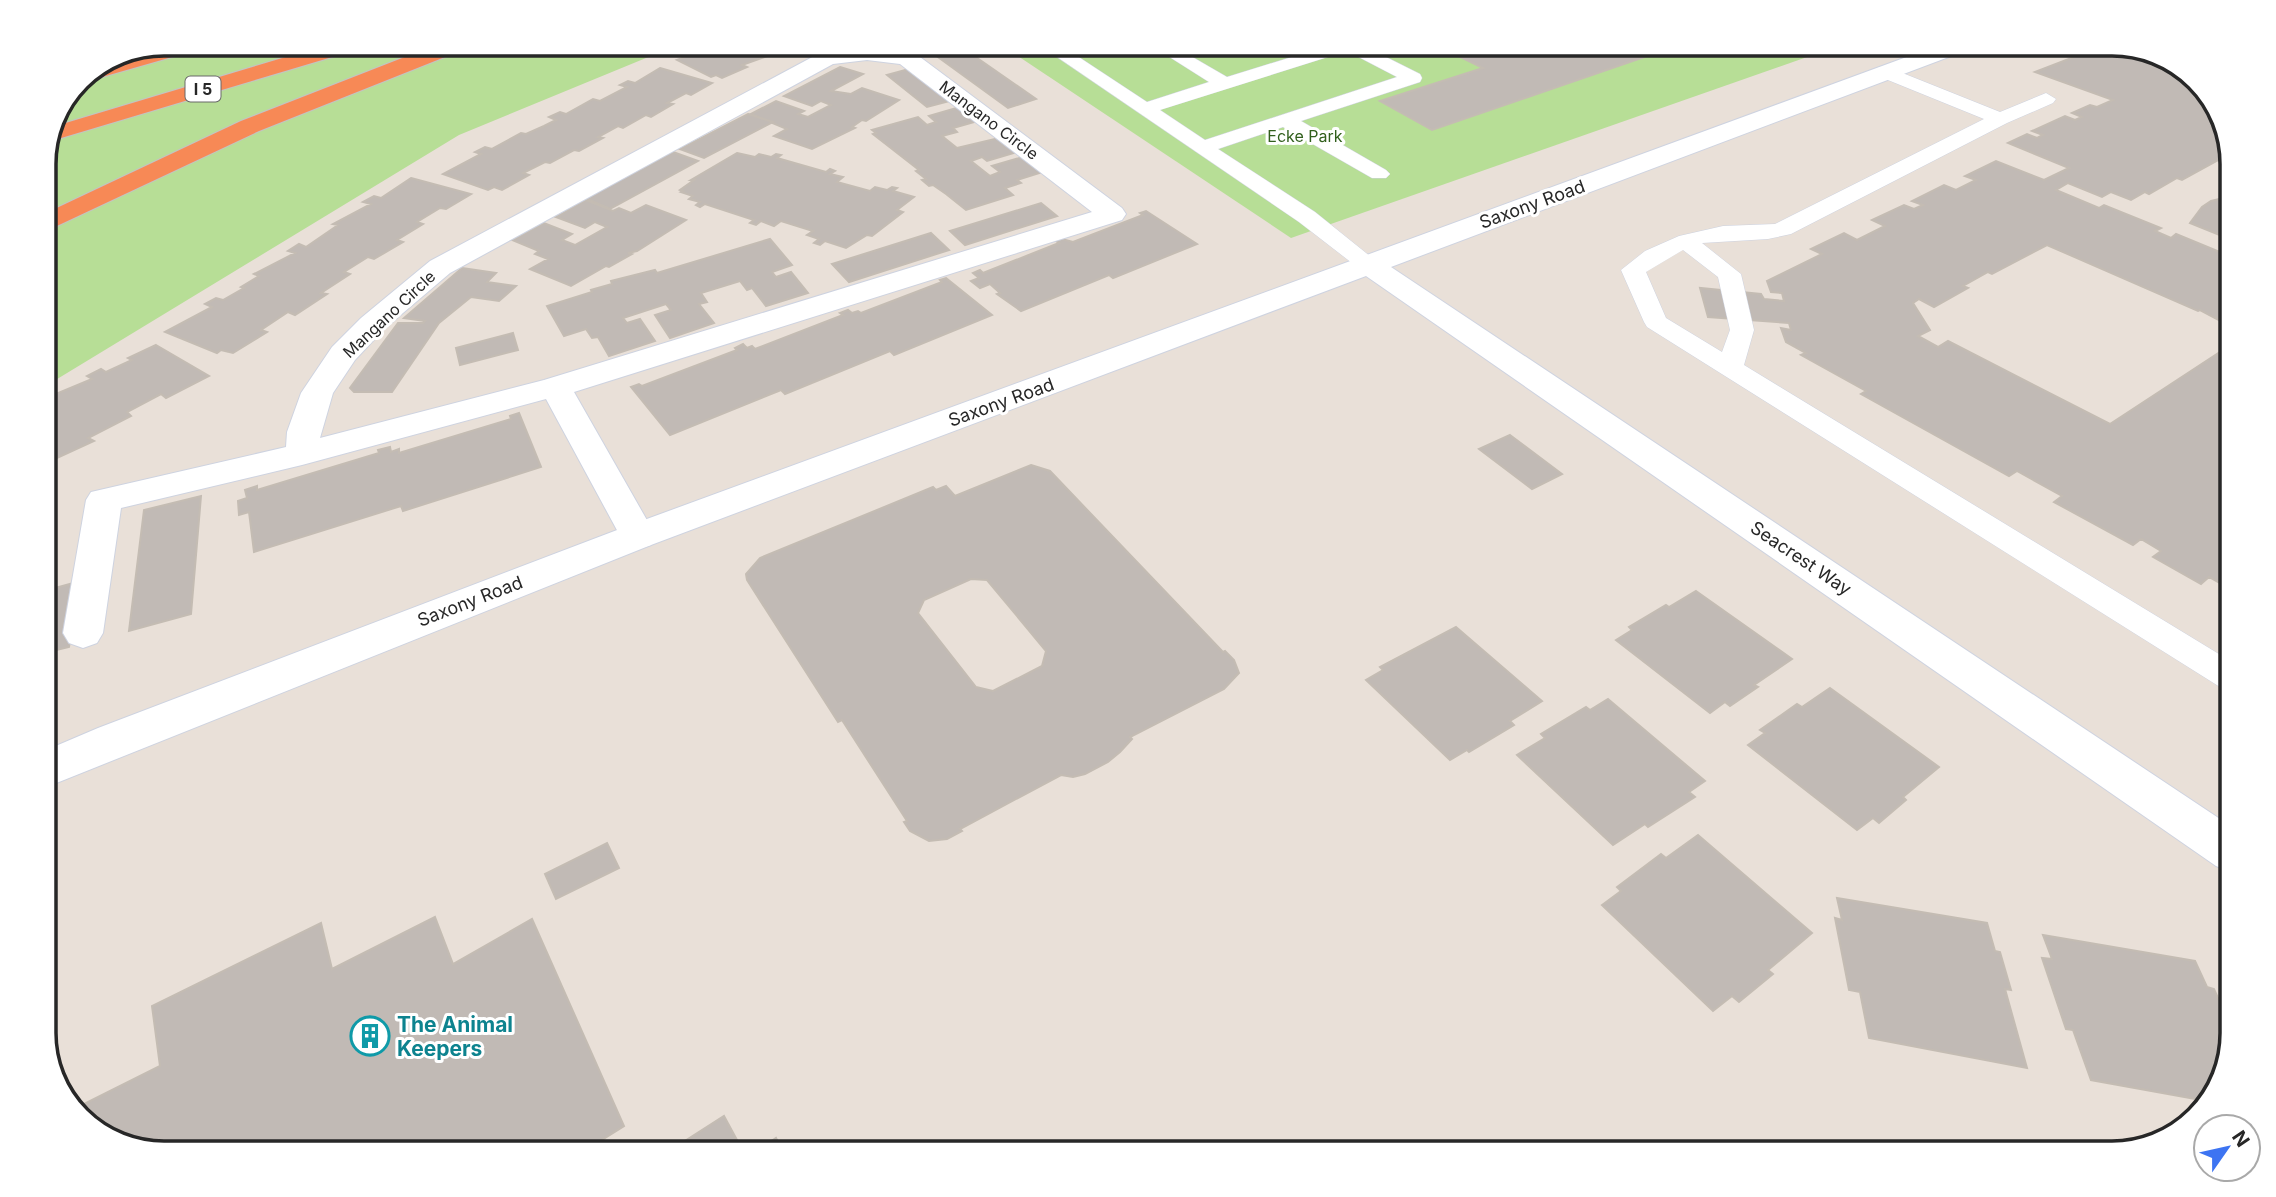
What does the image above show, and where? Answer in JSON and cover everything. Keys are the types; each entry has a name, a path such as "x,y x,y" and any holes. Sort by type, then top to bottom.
{"highway":[{"path":"74,105 238,56"},
{"name":"I 5","path":"62,132 311,56"},
{"path":"56,218 250,126 427,56"}],"street":[{"name":"Mangano Circle","path":"302,454 304,432 317,393 342,354 372,324 440,267 826,59 839,56"},
{"name":"Mangano Circle","path":"83,633 104,500 302,454 555,387 1112,214 908,59 893,56"},
{"name":"Saxony Road","path":"56,765 113,740 638,536 1929,56"},
{"name":"Seacrest Way","path":"1369,265 2220,844"},
{"path":"555,387 638,536"}],"lane":[{"path":"1065,56 1307,217 1369,265"},
{"path":"1178,56 1224,83"},
{"path":"1146,108 1313,56"},
{"path":"1203,147 1413,78 1370,56"},
{"path":"1885,72 2000,119"},
{"path":"2046,99 2000,119 1783,229 1767,234 1723,233 1685,241 1658,251 1633,270 1656,323 2220,671"},
{"path":"1285,120 1379,174"},
{"path":"1685,241 1729,274 1742,330 1730,368"}],"green space":[{"path":"164,56 651,56 459,135 56,380 56,157 67,117 78,98 110,71 143,58"},
{"name":"Ecke Park","path":"1018,56 1810,56 1291,238"}],"building":[{"path":"688,56 767,56 742,65 747,67 722,78 716,75 711,77 677,60"},
{"path":"936,56 974,56 1036,99 1008,108"},
{"path":"1458,56 1647,56 1432,130 1380,101 1483,68"},
{"path":"2076,56 2133,58 2172,74 2202,104 2214,130 2220,159 2182,180 2177,178 2149,194 2145,192 2131,200 2111,192 2102,197 2068,183 2056,190 2099,208 2104,205 2161,228 2155,231 2171,238 2176,234 2220,252 2220,321 2047,245 1992,274 1988,272 1963,286 1968,288 1934,307 1919,299 1913,303 1930,330 1918,336 1938,347 1948,341 2110,424 2220,352 2220,583 2209,577 2201,584 2153,557 2161,551 2141,539 2133,545 2054,502 2062,496 2017,471 2009,476 1861,394 1866,391 1801,355 1806,353 1786,342 1781,328 1791,330 1789,323 1708,317 1700,288 1761,294 1764,299 1784,301 1782,293 1771,292 1767,281 1822,254 1811,249 1844,233 1857,240 1885,226 1872,220 1904,205 1914,209 1923,205 1912,201 1944,185 1956,190 1976,180 1965,176 1996,161 2044,180 2069,168 2008,143 2027,134 2037,138 2043,135 2032,131 2065,116 2075,120 2082,117 2072,113 2090,105 2097,107 2113,100 2035,72"},
{"path":"840,67 863,74 831,91 851,94 862,88 899,100 852,127 855,128 812,149 774,136 787,129 751,114 776,101 804,111 798,114 808,117 831,105 821,101 812,106 784,96"},
{"path":"916,67 957,99 927,107 887,75"},
{"path":"660,68 712,83 691,95 686,93 667,103 673,104 651,117 646,115 623,128 618,126 579,151 574,150 523,173 529,175 502,190 494,187 488,190 443,174 481,154 475,152 485,147 492,149 521,133 526,134 544,126 556,120 549,117 560,112 566,114 593,99 600,101 627,87 620,85 628,81 635,83"},
{"path":"963,106 981,120 953,128 957,132 942,136 957,148 1003,137 1020,151 987,161 982,157 971,161 990,176 1000,172 992,166 1026,156 1046,171 1017,180 1021,183 1005,188 1013,195 966,210 933,185 929,186 922,180 926,179 916,171 919,170 873,134 876,133 872,130 918,117 927,125 936,122 929,116"},
{"path":"748,114 773,122 704,158 680,149"},
{"path":"673,152 698,161 610,209 585,198"},
{"path":"737,153 755,157 759,154 771,157 781,155 777,158 826,172 830,169 835,171 830,174 843,177 837,182 870,191 875,187 887,190 892,187 897,188 893,191 914,197 897,210 903,212 872,236 867,235 846,248 825,241 820,245 814,243 819,239 807,235 813,231 781,221 774,226 761,221 756,225 750,223 754,220 705,204 700,207 696,205 700,202 689,199 693,196 681,192 683,191 680,190 694,180 691,180"},
{"path":"411,178 471,194 417,222 423,224 397,240 403,242 374,259 368,257 344,272 350,274 321,293 327,294 295,315 288,312 261,330 267,332 233,353 221,350 217,353 165,332 212,307 205,304 216,298 223,300 244,288 241,287 259,276 254,274 295,253 288,251 299,244 306,247 338,225 333,224 371,204 363,202 374,196 381,198"},
{"path":"2220,199 2220,235 2190,223 2202,207"},
{"path":"586,200 613,211 619,208 631,213 646,205 686,220 637,251 628,253 632,254 571,286 530,269 548,259 535,254 539,251 512,240 544,223 572,234 562,240 575,245 607,227 595,222 585,228 556,217"},
{"path":"1041,203 1057,216 965,245 950,231"},
{"path":"1146,211 1197,244 1113,278 1109,275 1021,311 997,294 1000,293 990,284 980,288 971,281 979,278 973,273 980,270 983,273 1059,243 1056,241 1062,239 1073,242 1143,215 1140,213"},
{"path":"931,233 949,250 849,282 832,264"},
{"path":"770,239 792,265 772,272 776,277 791,272 808,293 766,306 752,288 747,290 740,281 701,293 707,302 699,304 714,323 670,338 655,315 671,310 666,304 623,318 627,323 640,319 655,341 609,356 598,337 592,338 586,329 564,336 547,306 592,292 591,290 612,284 611,281 655,270 657,273"},
{"path":"462,268 496,273 487,282 516,286 499,301 471,297 439,323 392,392 354,392 350,388 398,323 423,323 425,321 404,318"},
{"path":"946,278 992,315 894,355 890,351 785,394 781,390 670,435 631,387 639,384 642,386 737,350 735,348 743,344 747,348 752,346 755,349 843,315 840,313 848,310 861,313 942,282 940,280"},
{"path":"513,333 518,350 460,365 456,348"},
{"path":"156,345 209,376 166,398 161,394 127,412 131,416 88,438 94,441 56,458 56,394 92,379 87,376 101,369 106,372 132,360 128,358"},
{"path":"519,413 541,467 403,511 401,506 254,552 249,512 239,515 238,501 247,498 245,490 257,486 257,490 379,453 378,450 390,447 391,452 399,449 399,453 511,419 510,416"},
{"path":"1510,435 1562,474 1532,489 1479,449"},
{"path":"1031,465 1050,471 1223,652 1234,660 1239,673 1224,689 1130,737 1132,739 1108,762 1085,774 1073,777 1061,775 960,829 962,831 947,839 929,841 910,831 904,822 907,821 842,720 838,722 747,580 746,574 760,558 933,487 936,490 946,486 955,496","holes":["971,579 987,580 1046,651 1042,666 993,691 976,687 918,613 924,600"]},
{"path":"201,496 191,614 129,631 144,510"},
{"path":"81,581 69,647 56,650 56,588"},
{"path":"1696,591 1792,659 1754,685 1758,687 1730,706 1725,702 1710,713 1616,640 1632,630 1629,627"},
{"path":"1456,627 1542,701 1510,721 1514,725 1450,760 1366,680 1383,670 1380,667"},
{"path":"1830,688 1939,767 1903,797 1906,800 1879,823 1873,818 1857,830 1748,745 1765,733 1760,730 1797,704 1802,707"},
{"path":"1608,699 1705,781 1689,792 1695,797 1648,827 1645,824 1613,845 1517,755 1545,738 1541,734 1586,707 1590,710"},
{"path":"1698,835 1812,933 1768,970 1773,974 1739,1002 1732,996 1713,1011 1602,905 1621,891 1617,887 1661,854 1666,858"},
{"path":"607,843 619,868 556,899 545,874"},
{"path":"1837,898 1987,923 1995,951 2000,952 2011,990 2005,989 2027,1068 1869,1038 1860,992 1849,990 1835,918 1842,920"},
{"name":"The Animal Keepers","path":"435,917 453,964 532,919 624,1126 600,1141 164,1141 143,1139 117,1130 104,1123 83,1104 160,1066 152,1006 321,923 332,969"},
{"path":"2043,935 2195,961 2207,987 2214,989 2220,1002 2216,1061 2209,1080 2197,1099 2091,1080 2073,1030 2066,1029 2042,958 2052,959"},
{"path":"724,1116 738,1141 685,1141"}],"place":[{"name":"The Animal Keepers","path":"370,1036"}]}
